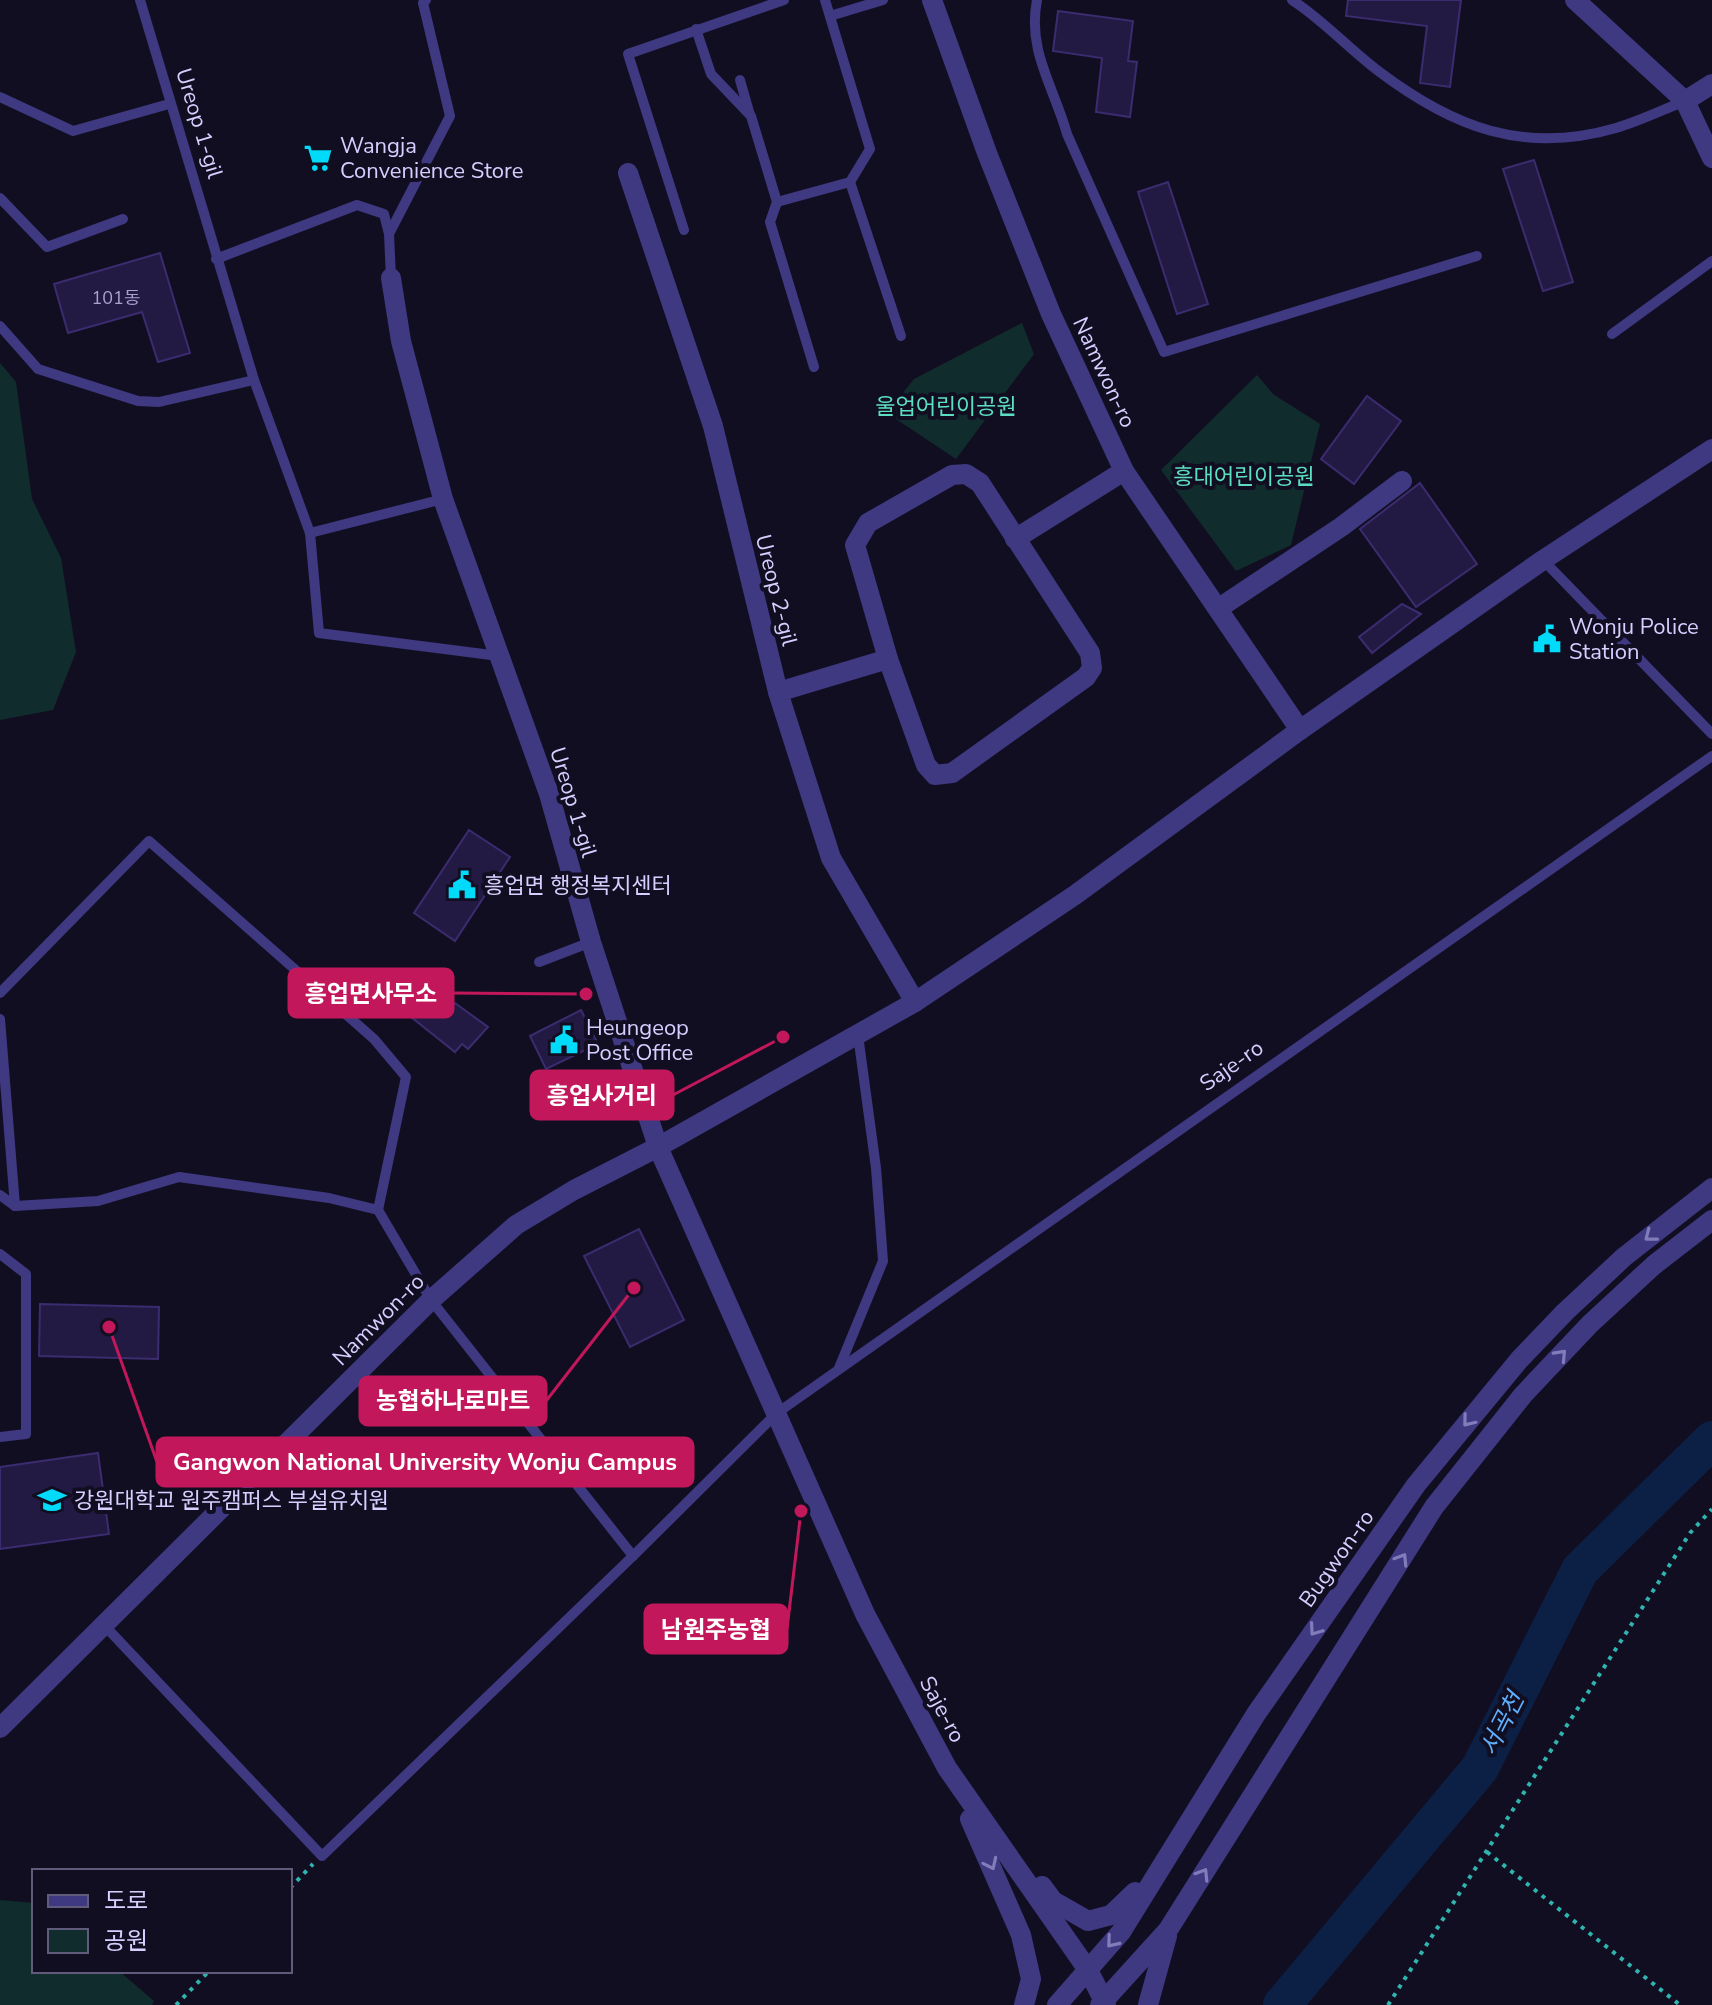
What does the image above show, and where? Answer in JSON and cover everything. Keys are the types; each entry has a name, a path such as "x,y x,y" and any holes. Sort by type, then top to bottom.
{"street":[{"name":"Namwon-ro","path":"932,0 1051,314 1124,471 1300,730"},
{"path":"1575,0 1685,101 1712,158"},
{"path":"1685,101 1712,84"},
{"name":"Ureop 2-gil","path":"628,173 713,426 778,692 831,858 915,1002"},
{"name":"Ureop 1-gil","path":"391,278 401,341 443,499 549,794 591,942 658,1147"},
{"name":"Namwon-ro","path":"0,1728 431,1300 516,1225 915,1002 1075,895 1300,730 1543,560 1712,449"},
{"path":"1015,539 1124,471"},
{"path":"966,474 980,483 1090,653 1092,668 1086,677 952,773 935,775 926,765 888,659 855,545 868,523 952,475 966,474"},
{"path":"1219,608 1341,527 1402,481"},
{"path":"778,692 888,659"},
{"name":"Saje-ro","path":"658,1147 865,1614 947,1768 1088,1970 1103,2004"},
{"name":"Bugwon-ro","path":"1057,2005 1121,1932 1256,1714 1416,1485 1500,1382 1565,1312 1624,1257 1712,1188"},
{"path":"1103,2004 1168,1930 1434,1507 1523,1395 1590,1324 1654,1265 1712,1220"},
{"path":"947,1768 1053,1901 1088,1921 1111,1915 1128,1902 1196,1810"},
{"path":"947,1768 1021,1935 1031,1979 1024,2005"},
{"path":"1148,2005 1168,1930"}],"lane":[{"name":"Ureop 1-gil","path":"140,0 254,380 310,533 319,633 499,656"},
{"name":"Ureop 1-gil","path":"391,278 389,234 450,116 423,3 426,0"},
{"path":"684,230 628,54 784,0"},
{"path":"777,202 850,182 870,149 825,0"},
{"path":"830,16 883,0"},
{"path":"1037,0 1038,61 1057,98 1067,134 1164,352 1477,256"},
{"path":"1292,0 1379,71 1453,120 1495,135 1568,138 1618,128 1685,101"},
{"path":"696,29 711,74 751,116"},
{"path":"740,80 777,202 770,222 814,367"},
{"path":"0,97 73,131 169,104"},
{"path":"850,182 901,336"},
{"path":"0,198 47,247 123,219"},
{"path":"216,259 357,205 384,214 389,234"},
{"path":"1612,334 1712,261"},
{"path":"0,326 38,369 138,401 159,402 254,380"},
{"path":"310,533 443,499"},
{"path":"1543,560 1712,734"},
{"name":"Saje-ro","path":"777,1413 1712,756"},
{"path":"0,993 149,841 374,1039 406,1077 378,1210 431,1300 633,1556"},
{"path":"539,962 591,942"},
{"path":"0,1019 15,1206"},
{"path":"839,1370 883,1261 876,1168 858,1035"},
{"path":"0,1195 15,1206 98,1201 179,1177 329,1198 378,1210"},
{"path":"0,1254 26,1274 26,1434 0,1437"},
{"path":"104,1625 322,1856 777,1413"}],"path":[{"path":"1388,2005 1690,1533 1712,1509"},
{"path":"1487,1852 1680,2005"},
{"path":"292,1886 322,1856"},
{"path":"176,2005 207,1973"}],"green space":[{"name":"울업어린이공원","path":"1022,323 1034,354 956,459 887,413 914,379"},
{"path":"0,363 16,382 32,499 61,558 76,652 53,710 0,720"},
{"name":"흥대어린이공원","path":"1257,375 1273,394 1320,424 1291,545 1236,571 1161,470"},
{"path":"0,1900 32,1903 32,1973 121,1973 154,2001 152,2005 0,2005"}],"building":[{"path":"1348,0 1461,0 1450,87 1420,83 1427,26 1346,16"},
{"path":"1058,11 1133,21 1128,61 1137,62 1130,117 1096,112 1102,58 1053,51"},
{"path":"1534,160 1573,282 1543,291 1503,169"},
{"path":"1168,182 1208,304 1177,314 1138,192"},
{"path":"160,253 190,353 158,362 142,312 68,333 54,284"},
{"path":"1367,396 1401,421 1354,484 1321,459"},
{"path":"1420,483 1477,564 1416,607 1360,529"},
{"path":"1402,604 1421,614 1372,653 1359,637"},
{"name":"흥업면 행정복지센터","path":"469,830 510,857 455,941 414,913"},
{"path":"424,984 451,1008 455,1003 488,1027 468,1049 462,1044 455,1052 401,1009"},
{"name":"Heungeop Post Office","path":"581,1010 598,1044 546,1069 530,1036"},
{"path":"639,1229 684,1320 630,1347 584,1256"},
{"path":"40,1304 159,1307 158,1359 39,1356"},
{"name":"강원대학교 원주캠퍼스 부설유치원","path":"98,1453 109,1534 0,1549 0,1467"}],"waterway":[{"name":"서곡천","path":"1282,2005 1480,1768 1580,1570 1712,1440"}],"place":[{"name":"Wangja Convenience Store","path":"318,158"},
{"name":"Wonju Police Station","path":"1547,639"},
{"name":"흥업면 행정복지센터","path":"462,885"},
{"name":"흥업면사무소","path":"586,994"},
{"name":"흥업사거리","path":"783,1037"},
{"name":"Heungeop Post Office","path":"564,1040"},
{"name":"농협하나로마트","path":"634,1288"},
{"name":"Gangwon National University Wonju Campus","path":"109,1327"},
{"name":"강원대학교 원주캠퍼스 부설유치원","path":"52,1500"},
{"name":"남원주농협","path":"801,1511"}]}
